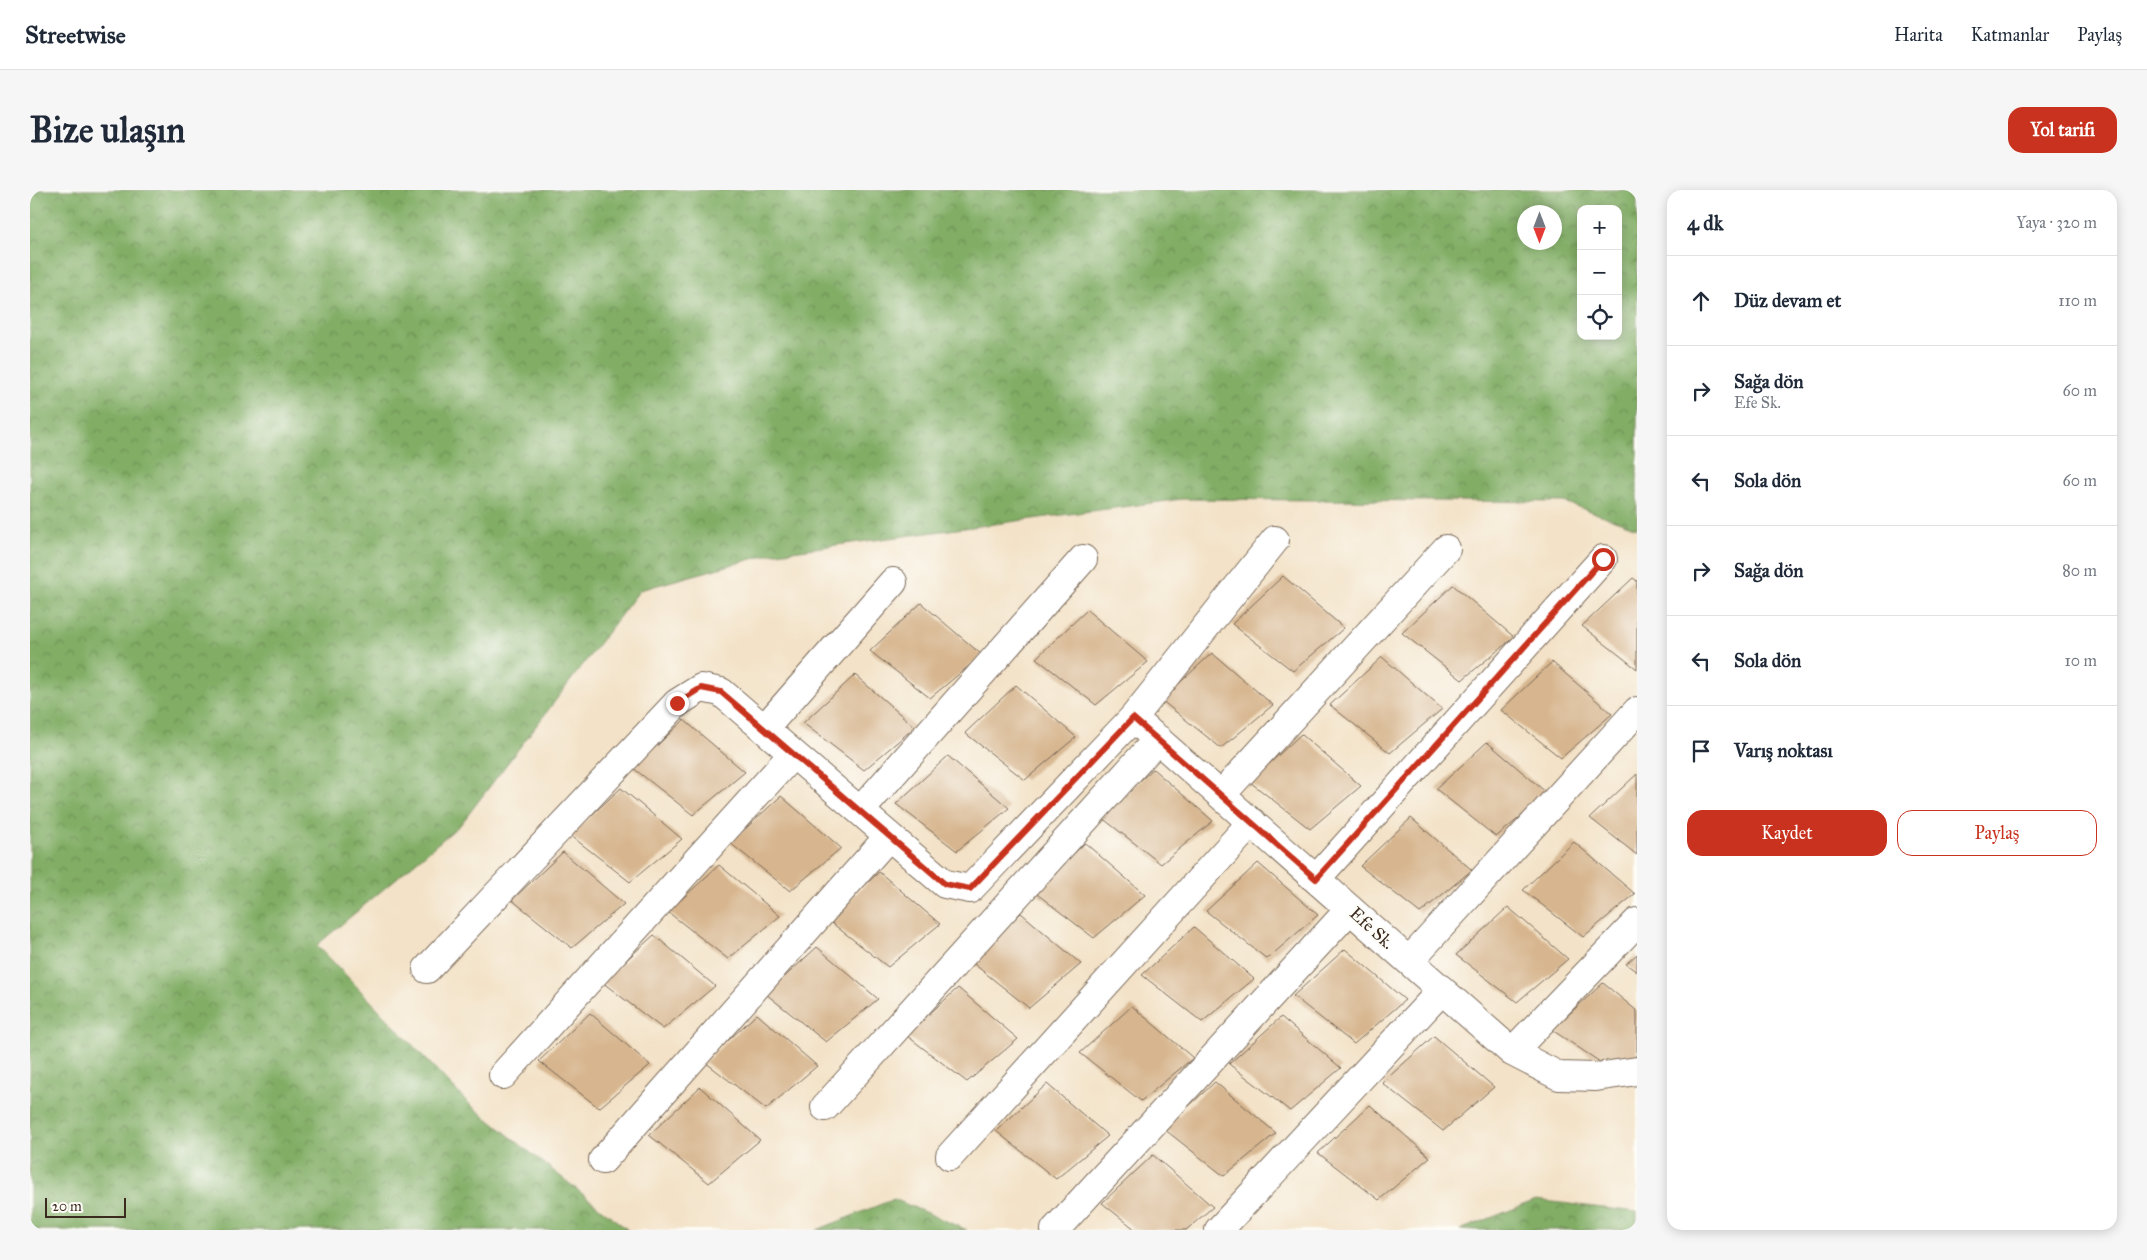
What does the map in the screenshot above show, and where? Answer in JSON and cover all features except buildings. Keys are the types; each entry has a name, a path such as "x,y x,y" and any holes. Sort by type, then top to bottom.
{"street":[{"path":"427,970 677,703 701,688 721,692 945,884 970,889 1133,718 1275,540"},
{"path":"1221,795 1446,549"},
{"path":"860,811 1084,559"},
{"path":"1316,879 1603,559"},
{"path":"764,728 893,582"},
{"path":"1409,961 1637,711"},
{"name":"Efe Sk.","path":"1133,718 1512,1052 1559,1076 1596,1078 1637,1071"},
{"path":"825,1107 1158,739"},
{"path":"503,1075 793,754"},
{"path":"950,1156 1252,822"},
{"path":"603,1160 889,836"},
{"path":"1055,1230 1350,909"},
{"path":"1512,1052 1637,922"},
{"path":"1219,1230 1442,990"}],"green space":[{"path":"30,190 1637,190 1637,528 1564,502 1182,499 770,554 640,590 461,824 317,945 468,1103 628,1230 30,1230"},
{"path":"894,1199 967,1230 817,1230"},
{"path":"1536,1200 1637,1212 1637,1230 1460,1230"}],"route":[{"path":"677,703 701,688 721,692 945,884 970,889 1133,718 1316,879 1603,559"}]}
